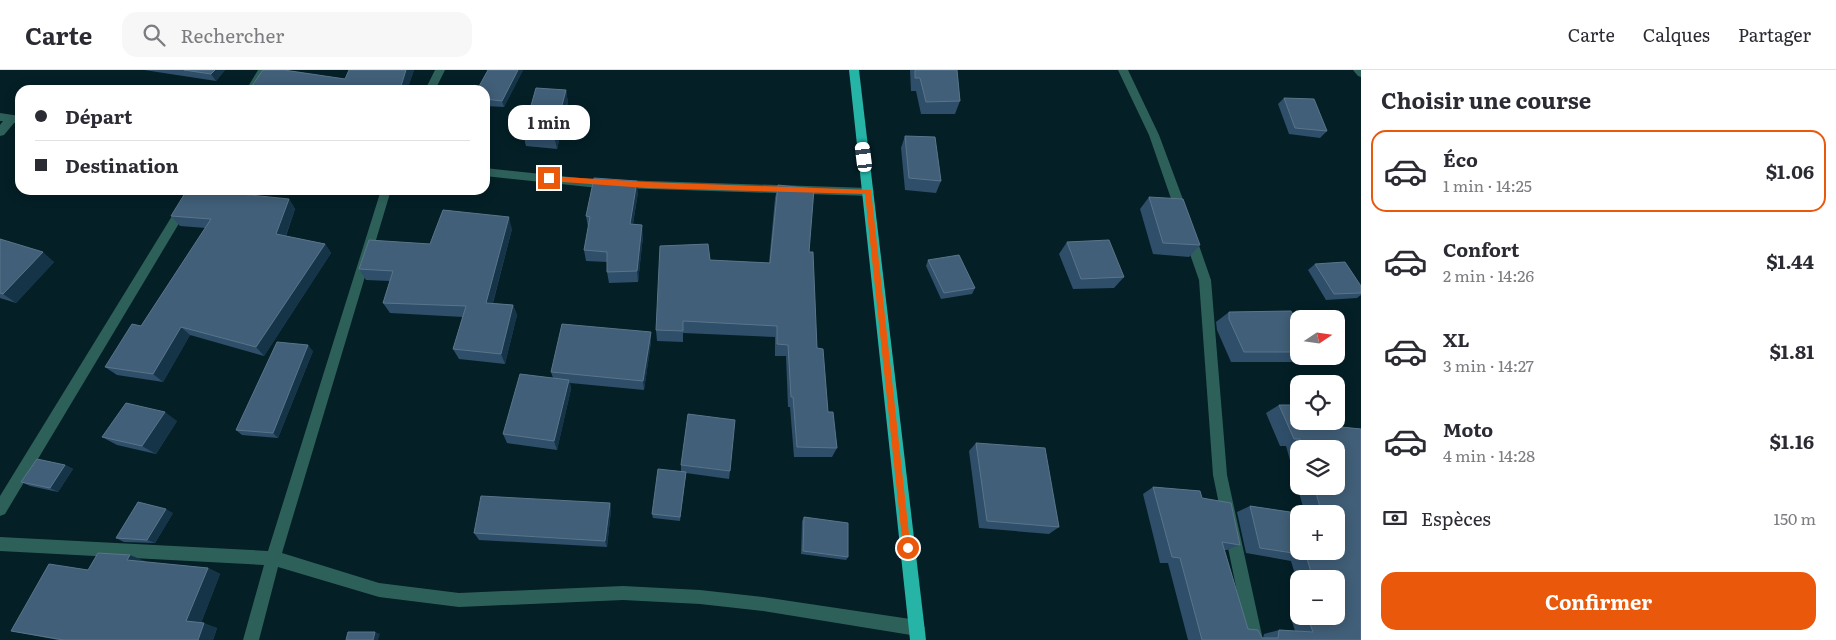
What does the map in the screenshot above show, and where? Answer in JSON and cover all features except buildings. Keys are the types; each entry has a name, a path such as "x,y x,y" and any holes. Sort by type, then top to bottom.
{"highway":[{"path":"854,70 917,634"}],"street":[{"path":"253,85 263,70"},
{"path":"432,85 440,70"},
{"path":"1123,70 1154,135 1205,280 1220,475 1255,640"},
{"path":"1358,70 1361,74"},
{"path":"0,132 10,119"},
{"path":"490,173 589,183 869,192"},
{"path":"0,509 191,195"},
{"path":"250,640 273,558 384,195"},
{"path":"0,544 273,558 378,590 459,600 623,593 700,597 763,604 917,634"}],"route":[{"path":"549,178 589,183 869,192 908,548"}]}
